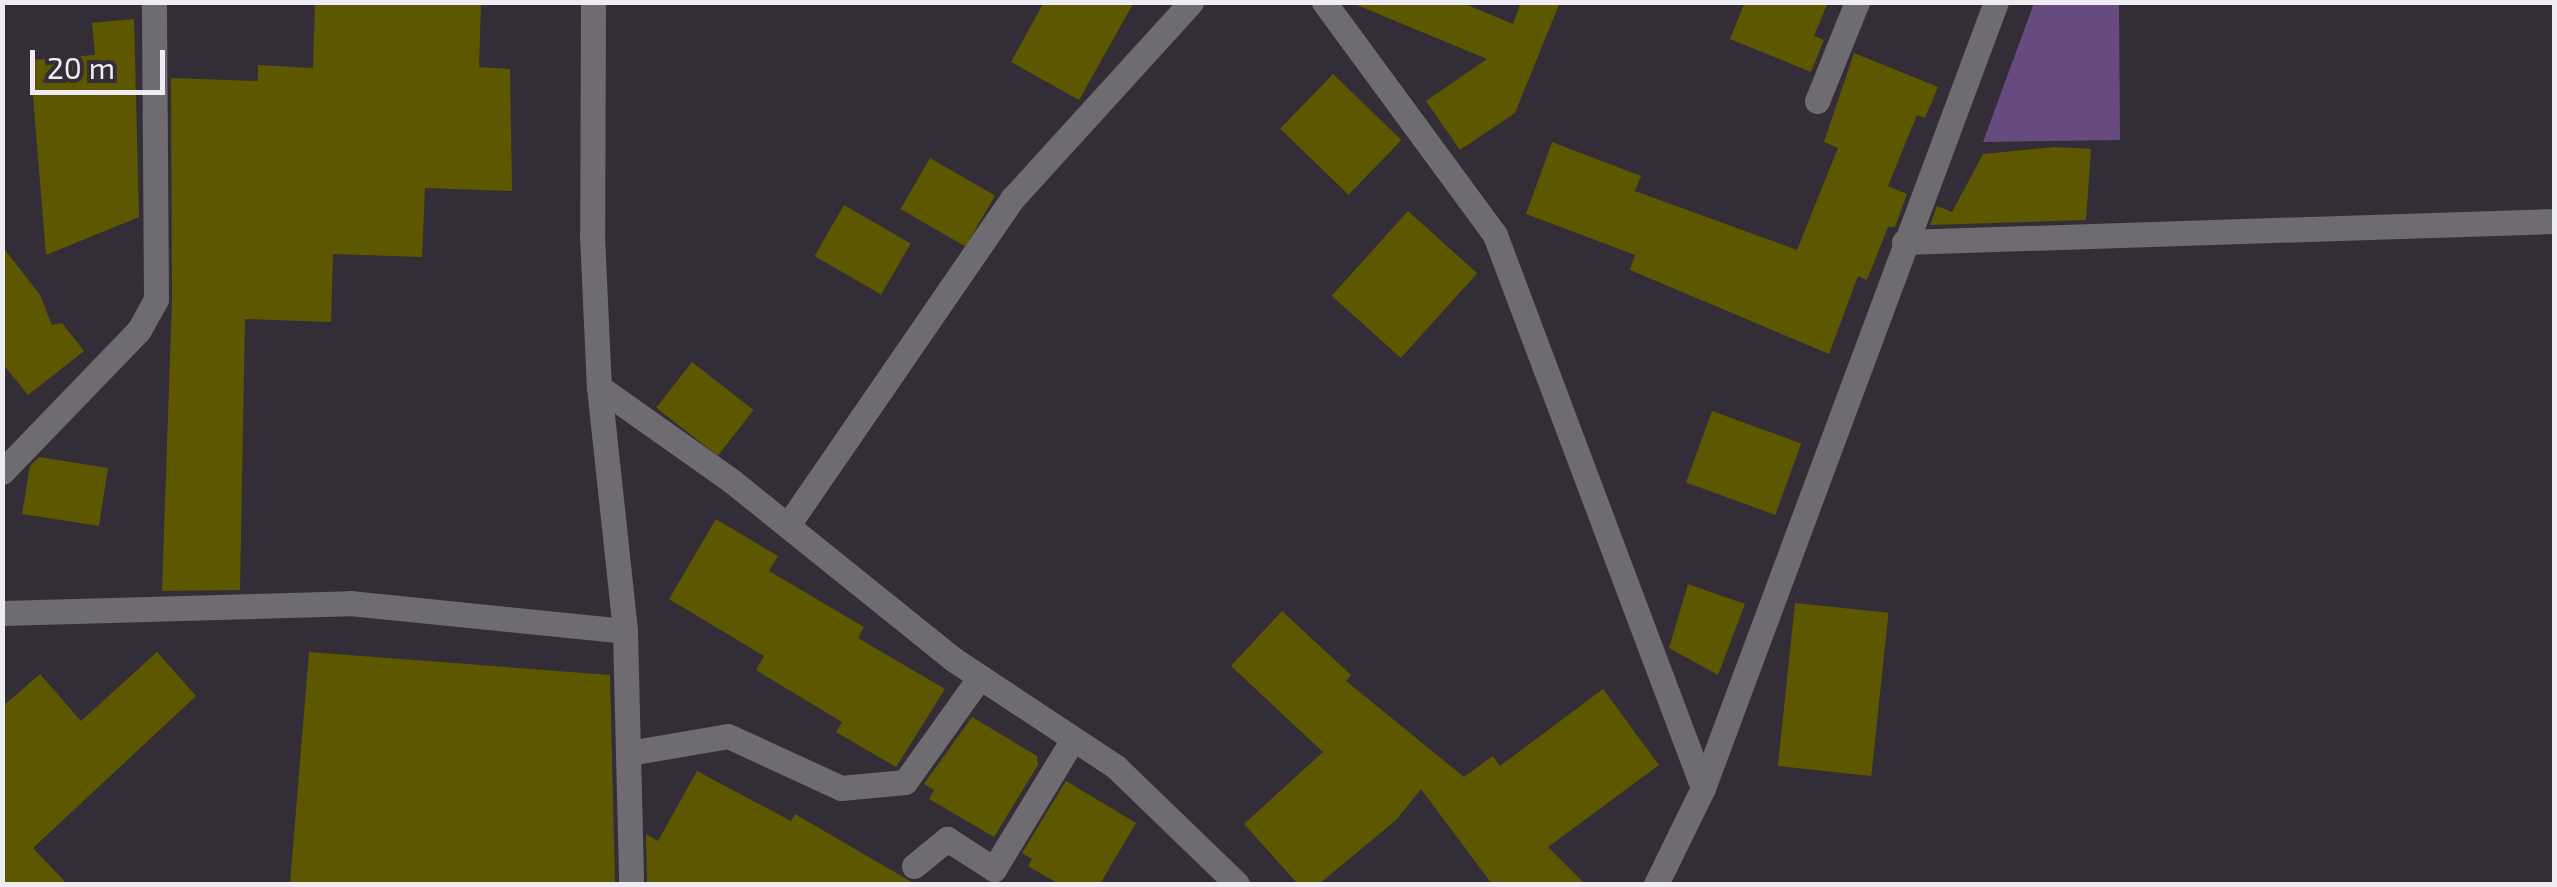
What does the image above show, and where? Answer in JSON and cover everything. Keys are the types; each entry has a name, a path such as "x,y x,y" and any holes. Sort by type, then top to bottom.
{"street":[{"path":"2,472 139,330 156,298 154,2"},
{"path":"593,2 599,387 625,631 631,884"},
{"path":"788,525 1012,199 1191,2"},
{"path":"1324,2 1494,236 1702,788"},
{"path":"1818,101 1857,2"},
{"path":"1656,884 1702,788 1996,2"},
{"path":"1904,242 2554,221"},
{"path":"599,387 788,525 980,677 1116,768 1236,884"},
{"path":"2,614 350,603 625,631"},
{"path":"629,753 728,736 840,788 905,782 980,677"},
{"path":"914,866 947,839 994,869 1073,738"}],"shaded area":[{"path":"2034,3 2119,3 2120,140 1983,142"}],"building":[{"path":"315,2 481,2 479,67 510,69 512,191 425,188 422,257 333,254 331,322 245,319 240,590 162,591 172,299 171,78 258,81 258,65 313,68"},
{"path":"1044,2 1134,2 1079,100 1011,62"},
{"path":"1460,2 1513,24 1521,2 1560,2 1515,113 1460,150 1426,101 1487,59 1352,3"},
{"path":"1745,2 1828,2 1814,36 1824,40 1811,72 1730,39"},
{"path":"134,19 139,217 46,255 30,60 95,55 92,23"},
{"path":"1854,53 1938,87 1925,118 1917,115 1888,186 1907,194 1895,227 1888,227 1867,280 1858,276 1829,354 1630,270 1635,255 1526,214 1552,142 1641,176 1635,191 1797,250 1838,148 1824,142"},
{"path":"1333,74 1401,140 1349,195 1280,129"},
{"path":"2056,147 2091,149 2086,220 1930,225 1937,206 1952,212 1983,154"},
{"path":"930,158 995,196 965,247 900,209"},
{"path":"844,205 911,244 881,295 814,256"},
{"path":"1408,211 1477,273 1401,358 1332,296"},
{"path":"2,246 40,295 52,325 62,323 84,351 28,395 2,363"},
{"path":"692,362 753,410 718,456 656,408"},
{"path":"1712,411 1801,443 1775,515 1686,482"},
{"path":"39,457 108,468 99,526 22,514 30,466"},
{"path":"716,519 778,556 769,571 864,627 858,638 945,689 896,767 836,732 842,722 756,670 764,656 669,599"},
{"path":"1688,584 1745,604 1718,675 1669,648"},
{"path":"1795,603 1888,613 1871,776 1778,766"},
{"path":"1282,611 1351,675 1346,681 1464,777 1493,756 1500,766 1603,689 1659,765 1548,847 1585,884 1492,884 1421,789 1396,820 1319,884 1298,884 1244,824 1323,752 1231,666"},
{"path":"157,652 196,696 33,848 67,884 2,884 2,707 40,674 81,721"},
{"path":"309,652 610,675 615,884 290,884"},
{"path":"972,717 1037,756 1038,765 994,837 929,799 934,790 924,784"},
{"path":"697,771 791,821 795,814 915,884 647,884 646,834 658,841"},
{"path":"1066,781 1136,823 1100,884 1059,884 1028,866 1032,859 1022,853"}]}
